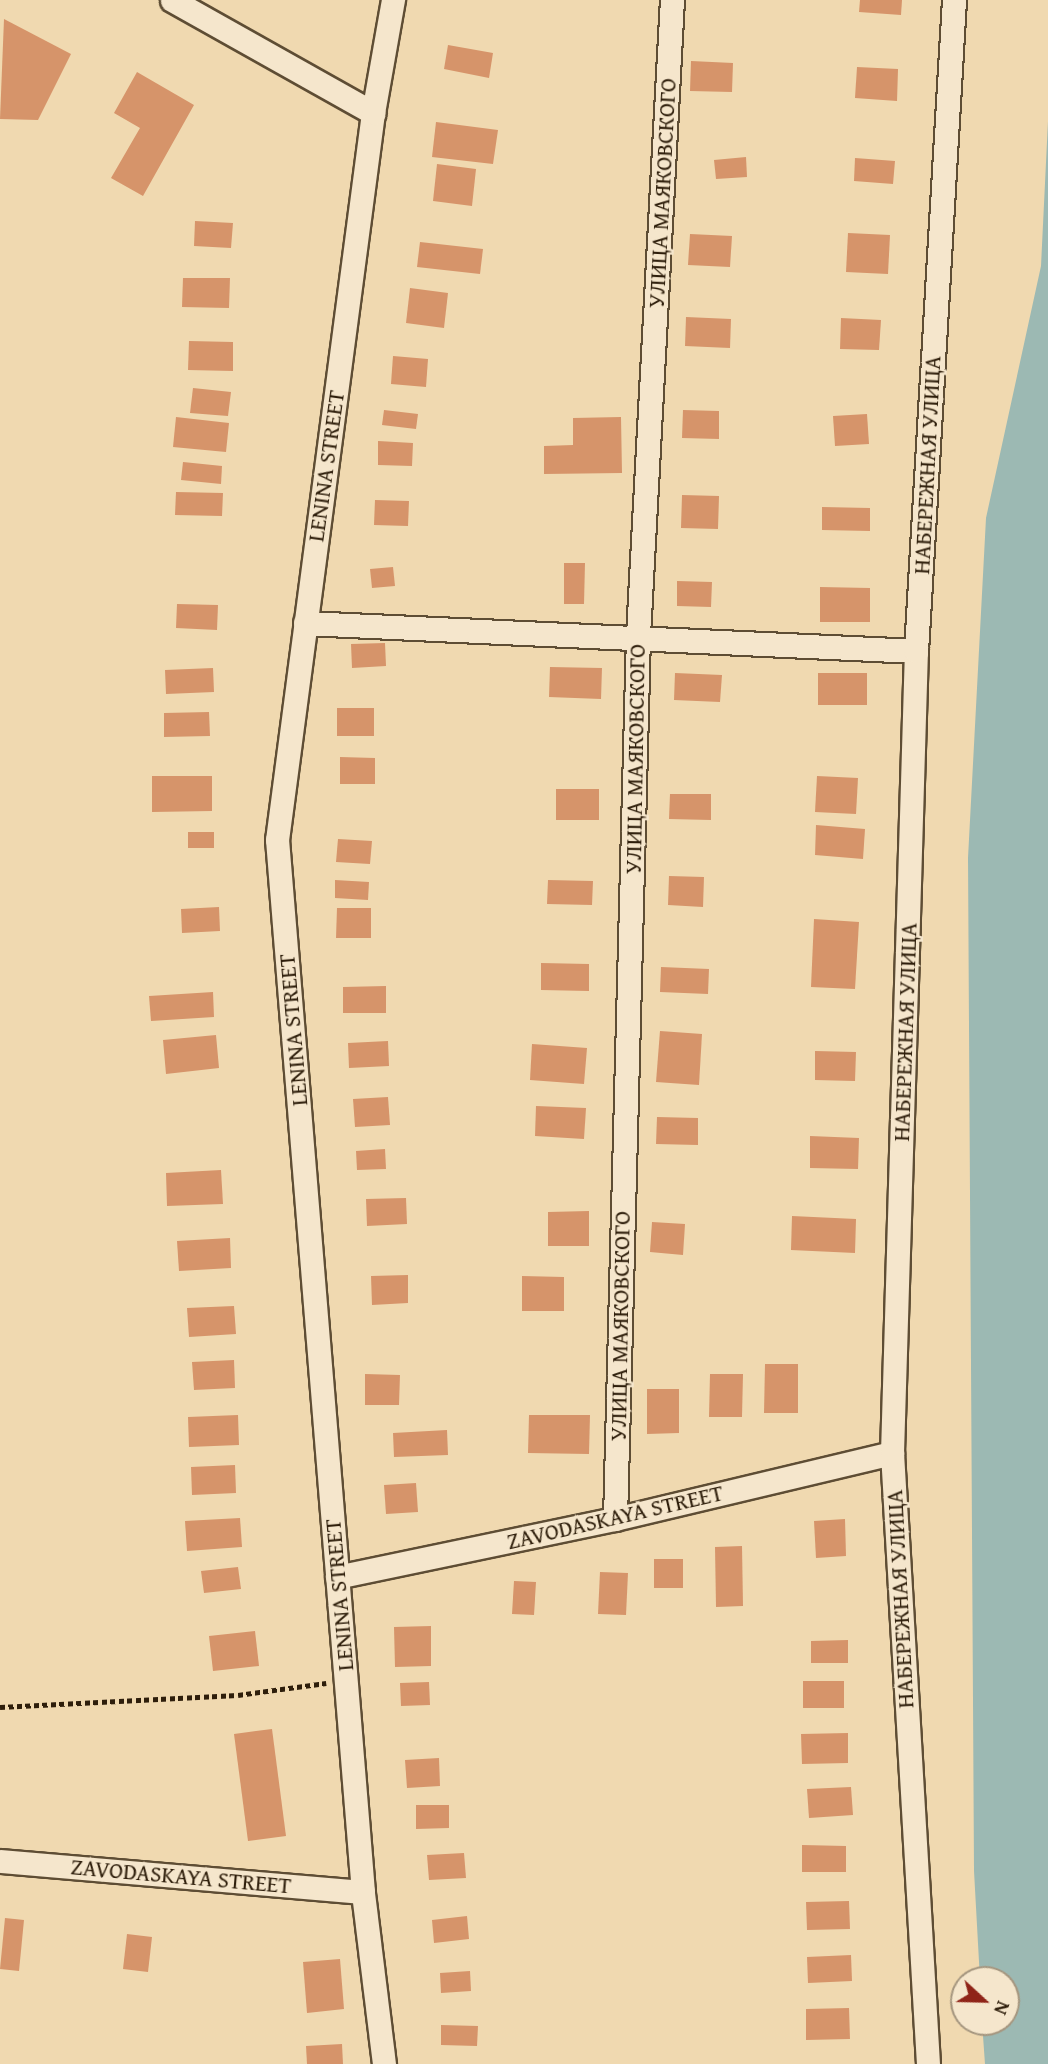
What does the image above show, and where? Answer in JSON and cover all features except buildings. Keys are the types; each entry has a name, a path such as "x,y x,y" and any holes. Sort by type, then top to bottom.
{"street":[{"path":"172,0 373,113"},
{"name":"LENINA STREET","path":"384,2064 363,1892 277,840 373,113 393,0"},
{"name":"УЛИЦА МАЯКОВСКОГО","path":"615,1519 638,635 672,0"},
{"name":"НАБЕРЕЖНАЯ УЛИЦА","path":"928,2064 892,1453 916,651 954,0"},
{"path":"306,623 638,635 916,651"},
{"name":"ZAVODASKAYA STREET","path":"337,1577 615,1519 892,1453"},
{"name":"ZAVODASKAYA STREET","path":"0,1861 363,1892"}],"path":[{"path":"0,1707 239,1695 346,1680"}],"water":[{"path":"1048,121 1048,2064 985,2064 983,2036 1020,2036 1020,1966 979,1966 974,1871 968,858 986,518 1041,266"}]}
